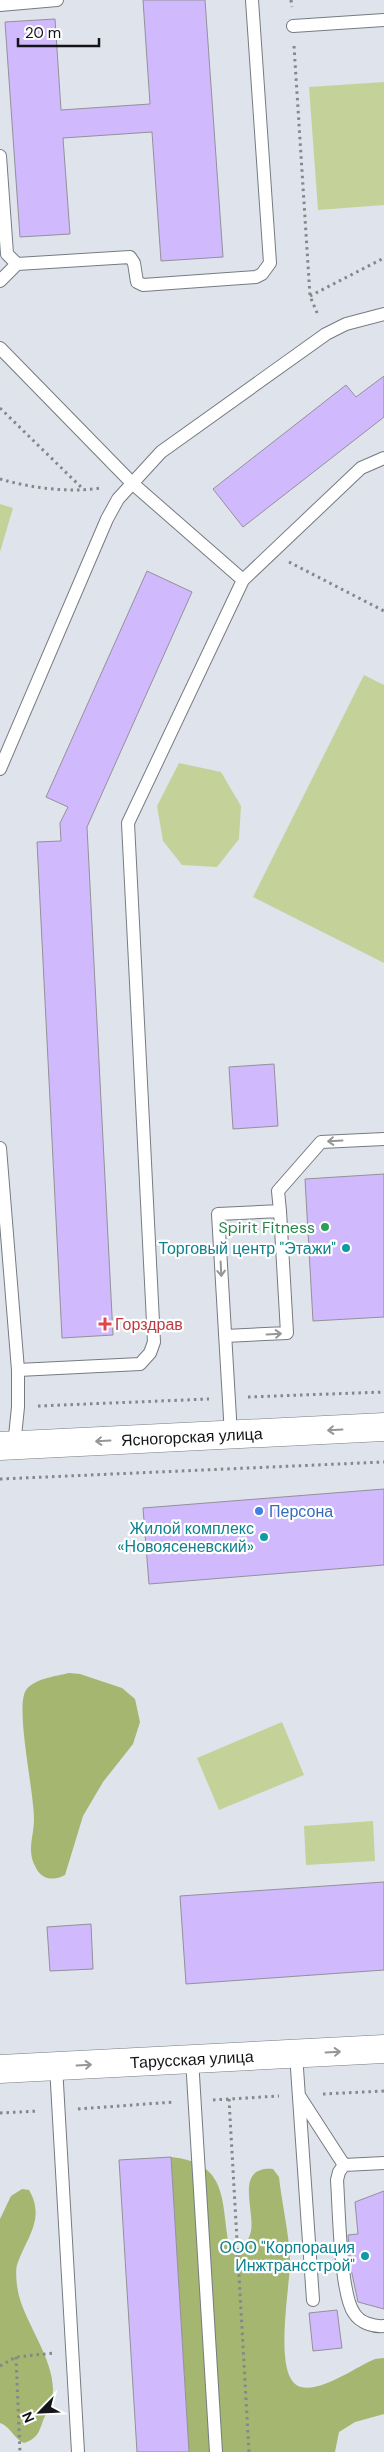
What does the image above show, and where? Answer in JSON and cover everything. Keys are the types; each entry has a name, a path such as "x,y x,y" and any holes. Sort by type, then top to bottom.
{"main road":[{"name":"Ясногорская улица","path":"7,1446 384,1427"},
{"name":"Тарусская улица","path":"0,2070 384,2049"}],"lane":[{"path":"0,5 57,0"},
{"path":"0,281 17,264 130,257 134,263 137,282 143,285 256,277 267,269 270,263 252,0"},
{"path":"293,26 384,20"},
{"path":"0,156 7,254 17,264"},
{"path":"0,769 106,519 118,499 160,452 326,334 346,324 384,314"},
{"path":"0,348 132,483 243,580"},
{"path":"18,1370 140,1364 150,1353 154,1342 128,823 243,580 361,468 384,458"},
{"path":"225,1336 287,1333 278,1190 321,1142 384,1139"},
{"path":"0,1148 18,1370 18,1407 7,1446"},
{"path":"231,1435 218,1214 280,1211"},
{"path":"296,2054 312,2300"},
{"path":"192,2059 216,2452"},
{"path":"56,2066 78,2452"},
{"path":"299,2095 344,2165"},
{"path":"344,2165 384,2162"},
{"path":"344,2165 339,2172 337,2180 346,2295 354,2314 373,2327 384,2326"}],"path":[{"path":"291,0 310,296 326,334"},
{"path":"310,296 384,258"},
{"path":"0,408 84,491 18,485 0,479"},
{"path":"271,553 384,611"},
{"path":"18,1407 384,1392"},
{"path":"0,1479 384,1462"},
{"path":"229,2099 249,2452"},
{"path":"0,2366 16,2357 72,2352"},
{"path":"16,2357 20,2452"}],"green space":[{"path":"384,82 384,205 318,210 309,87"},
{"path":"0,504 13,508 0,552"},
{"path":"364,675 384,685 384,963 253,897"},
{"path":"179,763 221,772 241,806 239,839 217,867 182,865 163,841 157,806"},
{"path":"69,1673 80,1674 122,1688 135,1699 140,1722 133,1744 103,1782 83,1816 65,1875 53,1879 45,1877 39,1872 31,1856 34,1819 24,1734 23,1702 25,1692 33,1684"},
{"path":"282,1722 304,1775 219,1810 197,1758"},
{"path":"373,1821 375,1861 306,1865 304,1826"},
{"path":"171,2157 191,2161 205,2168 214,2178 220,2190 223,2203 230,2249 238,2251 243,2247 251,2231 249,2191 250,2182 254,2174 261,2170 273,2169 279,2177 290,2260 285,2350 287,2367 292,2380 301,2387 319,2386 375,2359 384,2358 384,2414 355,2422 339,2432 335,2452 189,2452"},
{"path":"22,2189 29,2190 36,2210 33,2228 17,2265 16,2276 19,2296 47,2360 53,2387 52,2400 36,2436 24,2443 0,2423 0,2219 11,2196"}],"building":[{"path":"143,0 205,0 223,257 161,261 152,132 63,138 70,234 20,237 5,22 55,19 61,110 150,104"},
{"path":"384,376 384,417 243,527 213,489 346,385 356,397"},
{"path":"147,571 192,592 87,827 113,1335 62,1338 37,842 61,841 60,823 68,807 46,797"},
{"path":"274,1064 278,1126 233,1129 229,1067"},
{"name":"Торговый центр \"Этажи\"","path":"384,1174 384,1317 313,1321 305,1179"},
{"name":"Жилой комплекс «Новоясеневский»","path":"384,1489 384,1565 149,1584 143,1508"},
{"path":"384,1882 384,1970 186,1984 180,1896"},
{"path":"91,1924 93,1969 50,1971 47,1927"},
{"path":"171,2157 189,2452 137,2452 119,2160"},
{"name":"ООО \"Корпорация Инжтрансстрой\"","path":"384,2191 384,2309 358,2302 351,2269 348,2235 358,2234 355,2202"},
{"path":"337,2310 342,2348 313,2351 309,2313"}],"place":[{"name":"Spirit Fitness","path":"325,1227"},
{"name":"Торговый центр \"Этажи\"","path":"346,1248"},
{"name":"Горздрав","path":"105,1324"},
{"name":"Персона","path":"259,1511"},
{"name":"Жилой комплекс «Новоясеневский»","path":"264,1537"},
{"name":"ООО \"Корпорация Инжтрансстрой\"","path":"365,2256"}]}
